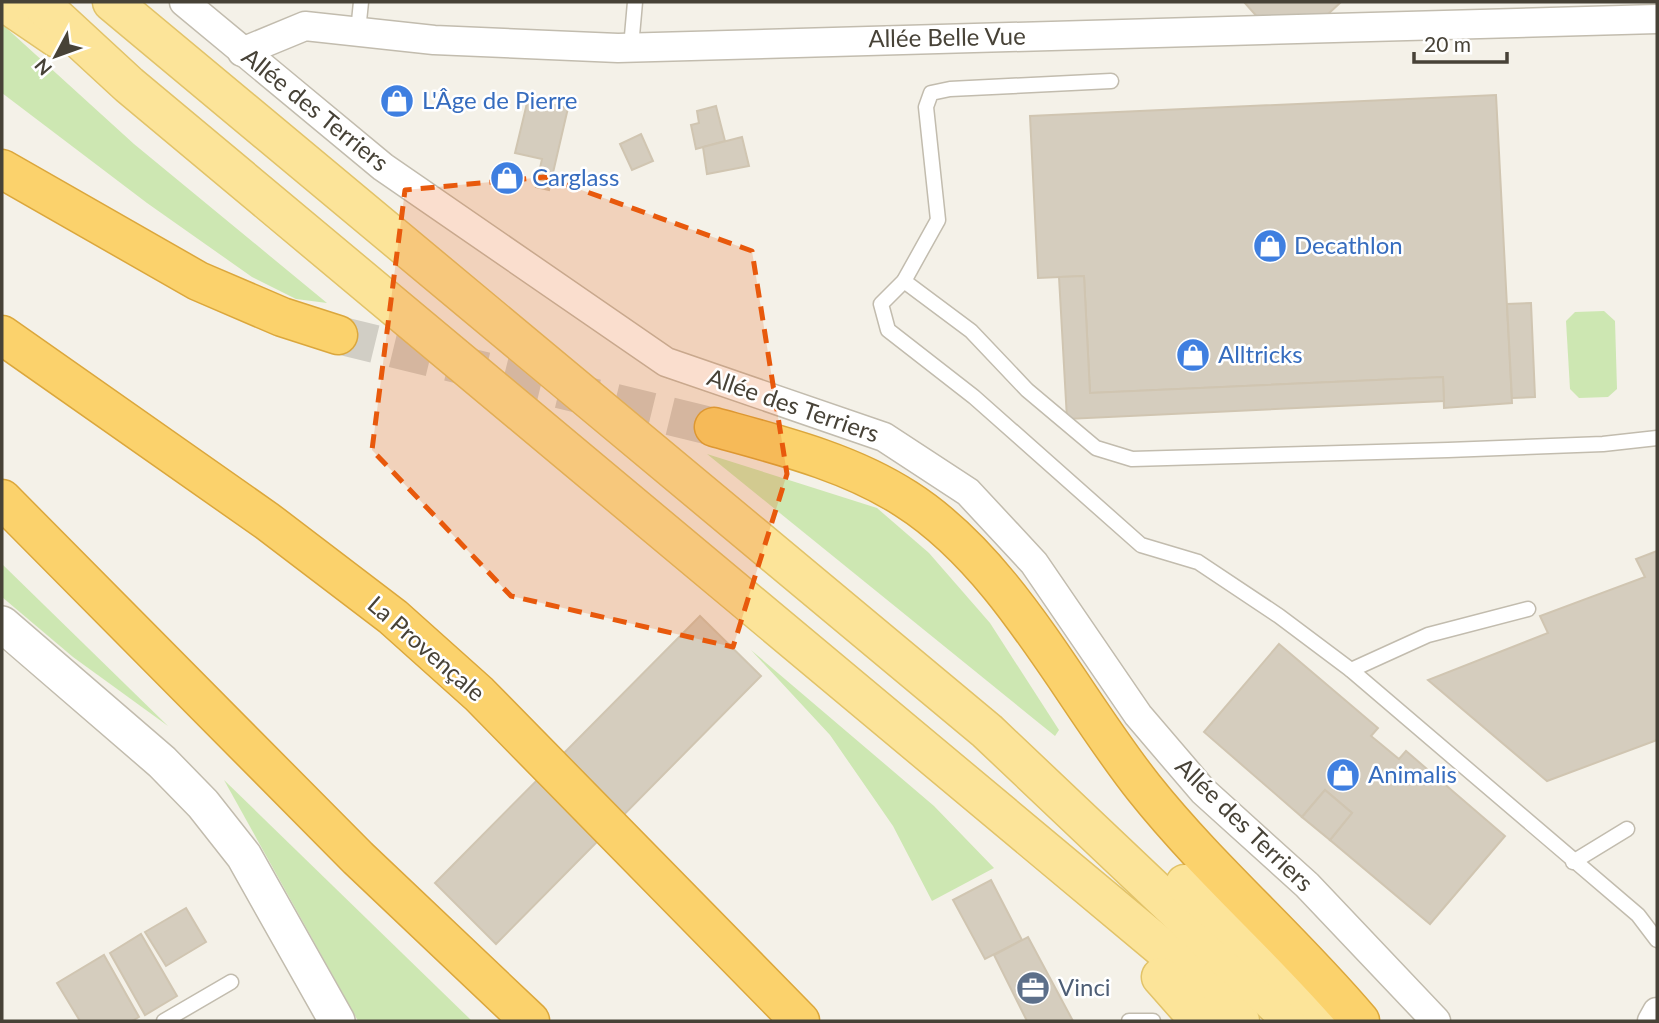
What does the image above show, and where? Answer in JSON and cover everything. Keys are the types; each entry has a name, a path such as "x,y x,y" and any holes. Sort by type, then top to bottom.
{"highway":[{"path":"2,169 198,281 282,317 338,335"},
{"name":"La Provençale","path":"2,335 267,521 393,617 478,694 800,1021"},
{"path":"713,427 793,449 865,477 905,498 961,542 995,580 1144,788 1197,849 1360,1021"},
{"path":"2,499 358,858 530,1021"}],"main road":[{"path":"4,2 129,85"},
{"path":"39,2 129,85 1161,947 1240,1021"},
{"path":"112,2 987,731 1293,1021"},
{"path":"987,731 1075,792 1169,869 1338,1021"},
{"path":"1038,845 1200,1021"}],"street":[{"name":"Allée des Terriers","path":"184,2 383,167 666,362 884,437 968,492 1034,563 1138,715 1203,791 1307,885 1436,1021"},
{"name":"Allée Belle Vue","path":"242,52 304,26 434,40 631,47 1657,19"},
{"path":"2,624 162,762 203,804 244,856 337,1021"},
{"path":"1653,1021 1657,1012"}],"lane":[{"path":"358,31 361,2"},
{"path":"631,47 635,2"},
{"path":"1111,81 950,89 931,93 926,107 938,220 904,281 881,304 888,330 974,397 1141,545 1198,562 1279,616 1351,670 1638,915 1657,940"},
{"path":"904,281 971,331 1027,390 1096,448 1132,459 1603,444 1657,438"},
{"path":"1351,670 1428,635 1528,609"},
{"path":"1573,862 1627,829"},
{"path":"164,1021 231,982"},
{"path":"1129,1021 1153,1021"}],"highlighted area":[{"path":"545,177 752,251 787,474 733,647 511,596 372,450 405,190"}],"green space":[{"path":"2,24 134,144 327,303 296,299 252,277 147,203 2,93"},
{"path":"1604,311 1615,321 1617,389 1608,397 1579,398 1570,389 1566,321 1575,312"},
{"path":"707,454 877,508 929,553 990,623 1059,730 1055,736"},
{"path":"2,564 168,726 73,657 2,597"},
{"path":"751,650 934,806 994,868 932,901 893,826 830,735"},
{"path":"224,780 472,1021 358,1021"}],"building":[{"path":"1244,2 1341,2 1326,16 1260,20"},
{"name":"Decathlon","path":"1496,95 1512,403 1444,408 1443,377 1090,393 1084,276 1038,278 1030,116"},
{"path":"528,99 568,108 549,190 536,187 542,159 515,153"},
{"path":"716,106 725,141 696,149 691,125 699,123 697,111"},
{"path":"641,134 653,161 632,170 620,144"},
{"path":"742,137 749,166 707,174 703,147"},
{"path":"1084,276 1090,393 1443,377 1444,401 1067,419 1059,277"},
{"path":"1531,303 1535,397 1512,398 1507,304"},
{"path":"1657,551 1657,740 1547,781 1428,680 1548,633 1540,616 1645,577 1636,559"},
{"path":"700,616 761,676 496,944 435,883"},
{"name":"Animalis","path":"1279,644 1378,728 1371,736 1399,759 1406,751 1505,836 1430,924 1330,840 1352,813 1325,790 1302,817 1204,732"},
{"path":"1325,790 1352,813 1330,840 1302,817"},
{"path":"991,880 1022,940 985,959 953,900"},
{"path":"186,908 206,942 166,966 145,932"},
{"path":"141,934 177,996 145,1015 110,953"},
{"name":"Vinci","path":"1028,937 1073,1021 1027,1021 994,955"},
{"path":"104,955 139,1017 132,1021 80,1021 57,983"}],"tunnel":[{"path":"338,335 714,427"}],"place":[{"name":"L'Âge de Pierre","path":"397,101"},
{"name":"Carglass","path":"507,178"},
{"name":"Decathlon","path":"1270,246"},
{"name":"Alltricks","path":"1193,355"},
{"name":"Animalis","path":"1343,775"},
{"name":"Vinci","path":"1033,988"}]}
